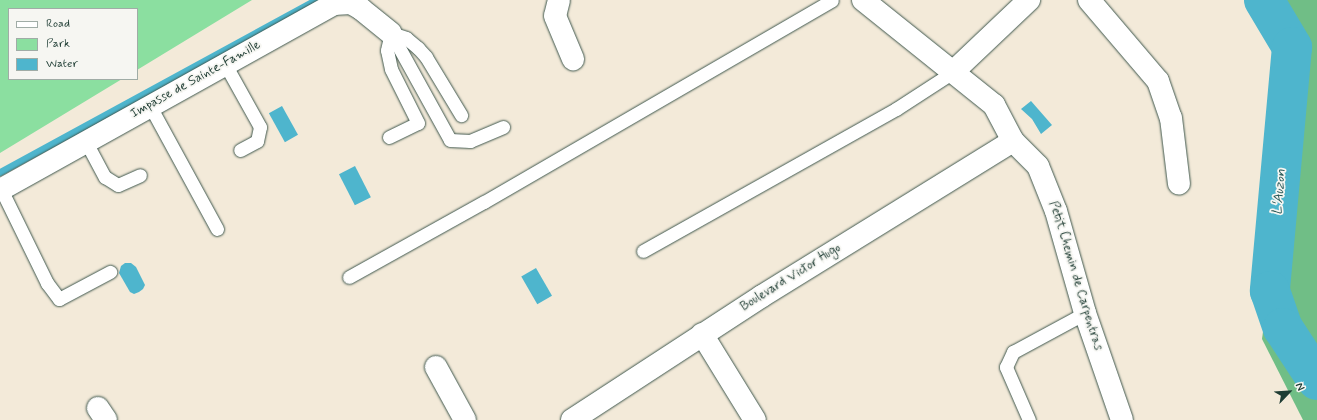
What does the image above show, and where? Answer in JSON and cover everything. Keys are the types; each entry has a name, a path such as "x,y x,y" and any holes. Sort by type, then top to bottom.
{"street":[{"path":"560,0 555,16 573,59"},
{"name":"Petit Chemin de Carpentras","path":"863,0 994,105 1014,141 1038,166 1056,210 1085,313 1122,420"},
{"path":"953,72 1029,0"},
{"path":"1089,0 1158,81 1171,118 1179,184"},
{"name":"Impasse de Sainte-Famille","path":"1,189 334,4 351,3 391,33"},
{"name":"Boulevard Victor Hugo","path":"572,420 702,334 1014,141"},
{"path":"702,334 755,420"},
{"path":"436,367 465,420"}],"lane":[{"path":"349,277 498,194 832,0"},
{"path":"391,33 406,38 426,57 461,115"},
{"path":"391,33 450,140 470,141 503,127"},
{"path":"389,137 418,122 391,69 388,50 391,33"},
{"path":"225,64 260,127 256,141 240,150"},
{"path":"643,251 896,110 953,72"},
{"path":"150,106 217,229"},
{"path":"86,142 105,177 118,185 140,175"},
{"path":"1,189 47,283 59,299 110,272"},
{"path":"1030,420 1006,367 1013,352 1085,313"}],"green space":[{"path":"0,0 252,0 138,69 138,8 8,8 8,80 120,80 0,153"},
{"path":"1272,0 1317,0 1317,372 1287,328 1273,291 1296,39"},
{"path":"1266,310 1317,397 1317,420 1303,420 1262,339"}],"water":[{"path":"1031,101 1052,125 1041,134 1032,119 1021,109"},
{"path":"282,106 298,135 285,142 269,113"},
{"path":"355,166 371,197 355,205 339,174"},
{"path":"125,263 131,263 136,267 145,285 143,289 134,294 130,292 119,273 121,266"},
{"path":"536,268 552,296 537,304 521,276"}],"waterway":[{"path":"0,172 316,0"},
{"name":"L'Auzon","path":"1264,0 1292,47 1270,291 1283,328 1317,380"}]}
